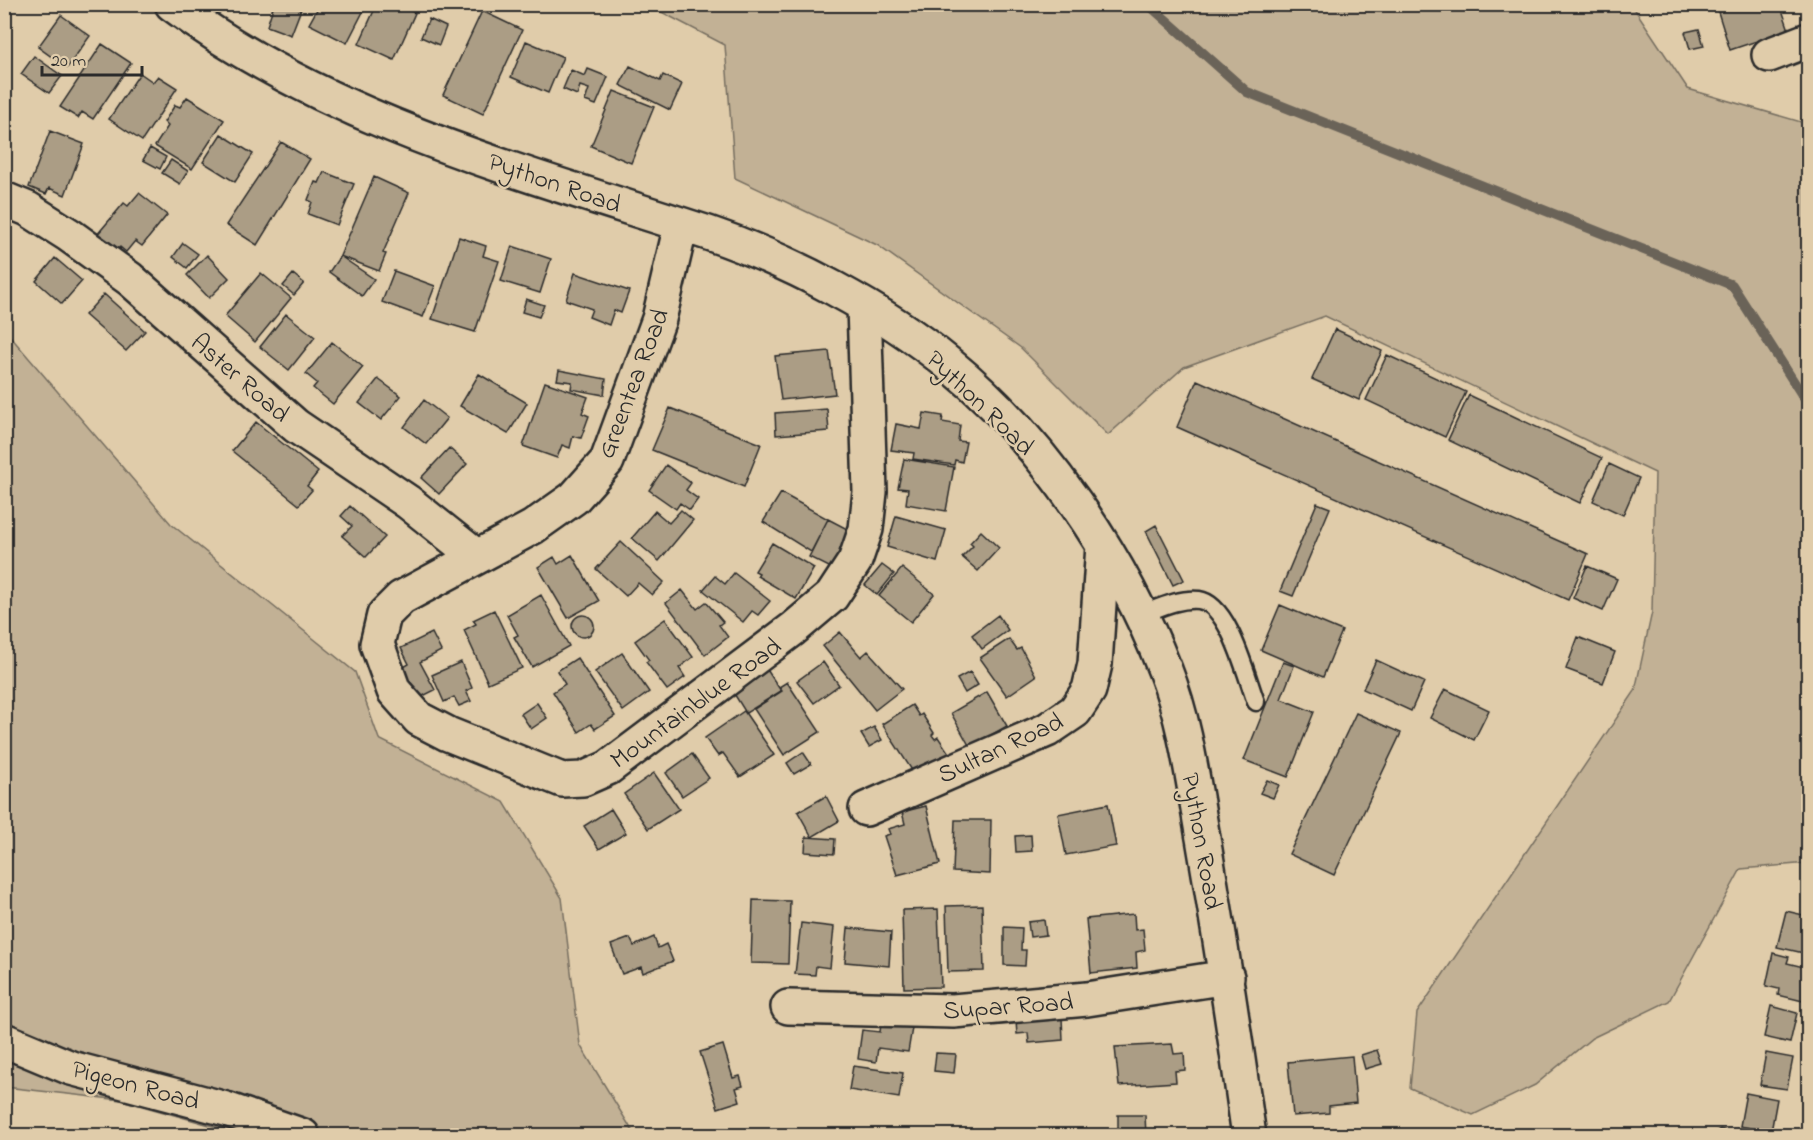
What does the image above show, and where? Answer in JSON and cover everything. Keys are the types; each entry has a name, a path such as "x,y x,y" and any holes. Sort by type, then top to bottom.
{"street":[{"name":"Python Road","path":"172,4 258,62 329,98 435,141 770,257 864,306 950,364 1011,423 1048,468 1103,545 1140,615 1166,672 1184,737 1227,977 1250,1136"},
{"path":"1769,55 1809,40"},
{"name":"Aster Road","path":"4,199 28,209 130,279 296,426 408,502 477,557"},
{"name":"Greentea Road","path":"418,589 532,526 574,498 607,461 659,319 681,225"},
{"name":"Mountainblue Road","path":"418,589 400,598 384,615 377,644 394,691 419,718 448,734 562,780 583,779 608,768 793,629 832,596 855,561 866,529 870,492 864,306"},
{"name":"Sultan Road","path":"866,809 1047,730 1075,711 1089,690 1095,664 1103,545"},
{"name":"Supar Road","path":"788,1006 953,1011 1087,999 1227,977"},
{"name":"Pigeon Road","path":"4,1040 71,1068 226,1109 303,1136"}],"lane":[{"path":"1140,615 1189,600 1202,600 1212,605 1224,618 1256,702"}],"shaded area":[{"path":"648,5 1632,5 1688,89 1808,124 1808,863 1741,869 1669,1001 1592,1038 1535,1085 1473,1115 1410,1088 1417,1013 1635,691 1652,612 1655,473 1325,316 1184,367 1108,435 1021,348 877,245 735,178 725,45"},
{"path":"4,329 171,524 355,672 379,739 504,802 562,898 580,1045 635,1135 245,1135 121,1100 5,1087"}],"building":[{"path":"274,4 303,4 291,35 267,26"},
{"path":"320,4 367,4 347,43 309,24"},
{"path":"377,4 397,4 415,13 394,60 359,44"},
{"path":"1741,4 1780,4 1789,30 1730,50 1718,12"},
{"path":"482,11 522,30 483,114 443,95"},
{"path":"61,15 90,36 67,68 38,47"},
{"path":"429,19 446,27 439,45 421,37"},
{"path":"1699,29 1704,46 1690,49 1685,32"},
{"path":"526,41 563,57 548,93 511,77"},
{"path":"102,44 131,63 93,119 82,112 78,118 60,107"},
{"path":"34,56 62,76 49,93 21,74"},
{"path":"630,66 660,81 663,75 682,84 670,110 620,85"},
{"path":"588,69 608,77 596,105 585,101 589,89 580,86 577,95 563,89 571,70 585,76"},
{"path":"140,73 153,82 158,76 177,88 142,141 109,119"},
{"path":"614,91 654,107 631,163 591,146"},
{"path":"187,97 224,120 192,169 155,146 168,126 164,122 175,105 180,107"},
{"path":"50,131 84,144 65,195 49,188 46,194 29,187"},
{"path":"221,134 253,154 235,182 203,162"},
{"path":"281,142 310,159 257,245 226,225"},
{"path":"150,148 166,157 160,169 143,160"},
{"path":"171,160 188,171 180,184 162,173"},
{"path":"324,172 354,184 337,225 308,214 312,202 308,200 315,182 319,183"},
{"path":"374,177 409,193 383,253 386,254 379,271 340,256"},
{"path":"139,193 167,215 142,246 135,241 126,252 120,247 116,252 96,236 124,203 128,206"},
{"path":"459,237 486,246 483,256 499,261 475,332 432,319"},
{"path":"183,243 198,254 187,268 173,257"},
{"path":"512,246 551,259 540,293 501,281"},
{"path":"207,255 229,278 209,298 187,275"},
{"path":"340,256 374,279 362,296 329,272"},
{"path":"55,258 82,281 62,304 36,281"},
{"path":"394,271 435,286 423,317 382,302"},
{"path":"261,273 291,298 255,342 225,316"},
{"path":"575,273 629,291 621,313 614,310 609,325 589,317 592,309 566,300"},
{"path":"293,274 304,283 294,295 283,286"},
{"path":"104,294 145,331 126,351 85,315"},
{"path":"526,299 544,305 539,317 522,312"},
{"path":"286,314 315,337 289,370 260,347"},
{"path":"1335,329 1382,351 1359,400 1312,379"},
{"path":"332,342 363,367 333,404 313,388 317,383 306,374"},
{"path":"829,351 835,394 781,400 775,356"},
{"path":"1387,355 1466,392 1445,437 1366,400"},
{"path":"559,370 606,379 604,395 571,389 572,382 557,380"},
{"path":"479,374 527,403 508,434 460,406"},
{"path":"378,379 401,396 381,420 359,403"},
{"path":"1197,380 1588,554 1568,600 1177,427"},
{"path":"545,382 588,397 582,413 589,416 581,438 573,436 570,448 562,445 557,458 523,446"},
{"path":"1469,395 1602,458 1580,503 1448,440"},
{"path":"424,400 447,418 426,444 404,427"},
{"path":"670,408 761,444 744,487 652,450"},
{"path":"827,409 829,431 776,435 775,413"},
{"path":"924,413 943,416 942,422 960,425 958,441 966,442 962,462 955,460 954,465 913,459 914,453 891,450 896,424 921,429"},
{"path":"256,422 318,472 307,486 312,490 299,505 232,451"},
{"path":"449,448 467,464 439,494 421,478"},
{"path":"904,459 954,467 946,511 906,504 908,489 898,488"},
{"path":"1609,464 1639,478 1623,515 1593,501"},
{"path":"666,465 691,483 686,490 698,499 690,510 680,503 676,509 649,490"},
{"path":"781,493 828,519 811,552 763,522"},
{"path":"1317,503 1330,508 1293,596 1280,591"},
{"path":"350,506 385,537 366,557 342,536 352,526 341,516"},
{"path":"681,510 693,520 659,561 632,538 655,511 669,523"},
{"path":"896,516 946,530 937,562 887,547"},
{"path":"828,519 853,532 835,570 809,557"},
{"path":"1156,525 1184,580 1173,585 1146,531"},
{"path":"981,531 999,548 978,571 962,557 973,546 970,543"},
{"path":"621,542 664,582 652,595 638,583 626,596 596,569"},
{"path":"772,543 814,568 796,599 757,576 759,573 755,571"},
{"path":"572,555 599,601 568,618 538,567 554,557 558,564"},
{"path":"882,565 894,574 877,595 865,585"},
{"path":"1587,566 1617,579 1603,611 1573,598"},
{"path":"902,568 934,594 911,622 879,596"},
{"path":"734,573 770,601 758,615 752,611 743,622 703,590 715,576 725,584"},
{"path":"682,590 697,609 706,602 723,622 719,625 728,637 705,655 666,603"},
{"path":"541,595 569,646 532,667 514,637 518,635 507,615"},
{"path":"1280,605 1342,631 1323,677 1261,650"},
{"path":"494,610 522,668 488,683 464,630 476,624 473,620"},
{"path":"583,615 591,618 594,626 591,634 583,637 575,634 572,626 575,618"},
{"path":"998,615 1008,630 982,649 972,635"},
{"path":"665,619 693,657 679,668 685,677 667,690 646,662 649,660 635,641"},
{"path":"840,632 861,657 868,651 902,689 875,710 823,646"},
{"path":"432,633 441,651 420,662 435,690 417,699 402,668 409,664 401,648"},
{"path":"1578,637 1615,652 1603,683 1566,669"},
{"path":"1009,639 1017,650 1021,648 1036,676 1007,696 980,658"},
{"path":"622,653 649,692 623,711 595,672"},
{"path":"577,658 615,716 595,729 591,724 579,732 553,692 565,684 557,671"},
{"path":"1376,660 1424,682 1411,711 1363,689"},
{"path":"461,662 472,688 466,691 471,701 459,706 454,697 444,702 432,675"},
{"path":"762,662 781,691 746,713 728,684"},
{"path":"823,662 839,685 814,703 797,681"},
{"path":"1283,662 1294,666 1281,699 1314,712 1288,777 1244,760"},
{"path":"970,672 978,685 965,693 957,679"},
{"path":"787,682 820,732 784,755 754,709 782,691 779,687"},
{"path":"1445,689 1489,710 1474,740 1430,718"},
{"path":"987,692 1007,726 970,747 951,713"},
{"path":"537,703 547,718 531,729 521,714"},
{"path":"912,705 919,716 922,714 934,733 932,735 935,739 938,737 951,756 917,778 882,724"},
{"path":"744,711 774,755 740,777 723,753 718,756 705,738"},
{"path":"1356,713 1401,733 1334,875 1289,854"},
{"path":"874,727 882,740 869,747 861,734"},
{"path":"803,752 811,764 794,774 787,763"},
{"path":"692,754 709,778 682,796 666,773"},
{"path":"654,773 679,809 648,829 624,794"},
{"path":"1267,780 1279,785 1273,798 1260,793"},
{"path":"826,796 839,821 812,837 798,812"},
{"path":"1108,804 1116,846 1066,855 1058,814"},
{"path":"926,806 940,864 897,875 884,836 890,834 888,829 905,824 902,812"},
{"path":"611,809 626,833 599,849 584,826"},
{"path":"955,820 991,820 990,874 953,872"},
{"path":"1031,835 1032,851 1016,852 1015,836"},
{"path":"806,837 835,839 834,854 805,852"},
{"path":"753,900 790,901 788,964 751,963"},
{"path":"982,905 984,971 948,972 946,906"},
{"path":"938,909 941,987 904,988 902,910"},
{"path":"1786,911 1808,916 1808,954 1777,947"},
{"path":"1134,914 1135,930 1143,929 1145,950 1136,952 1137,968 1091,973 1086,919"},
{"path":"1044,920 1046,935 1030,937 1028,922"},
{"path":"801,923 834,927 830,968 816,966 815,975 795,974"},
{"path":"1004,927 1022,928 1021,950 1026,950 1025,966 1004,965"},
{"path":"848,928 891,932 889,966 845,962"},
{"path":"654,937 658,948 666,944 673,961 643,973 641,967 622,974 611,945 630,938 634,946"},
{"path":"1773,953 1789,957 1787,963 1808,968 1807,1002 1778,995 1779,989 1766,986"},
{"path":"1771,1006 1797,1013 1790,1043 1764,1037"},
{"path":"1062,1018 1063,1040 1029,1043 1028,1033 1017,1034 1016,1022"},
{"path":"881,1024 912,1028 908,1052 878,1048 876,1062 858,1059 862,1030 880,1032"},
{"path":"1172,1044 1174,1054 1184,1053 1185,1070 1175,1071 1176,1082 1119,1086 1115,1047"},
{"path":"723,1045 733,1078 740,1076 743,1086 736,1088 740,1101 718,1108 700,1052"},
{"path":"1377,1050 1382,1064 1365,1069 1361,1055"},
{"path":"936,1053 956,1054 954,1073 934,1071"},
{"path":"1766,1053 1793,1058 1787,1089 1760,1085"},
{"path":"1352,1056 1356,1103 1329,1106 1329,1113 1293,1116 1288,1062"},
{"path":"853,1066 903,1073 899,1098 849,1090"},
{"path":"1746,1093 1777,1099 1771,1132 1740,1126"},
{"path":"1118,1115 1145,1115 1146,1136 1118,1136"},
{"path":"1720,1129 1726,1131 1730,1136 1709,1136"}],"waterway":[{"path":"1148,4 1247,92 1732,285 1808,404"}]}
